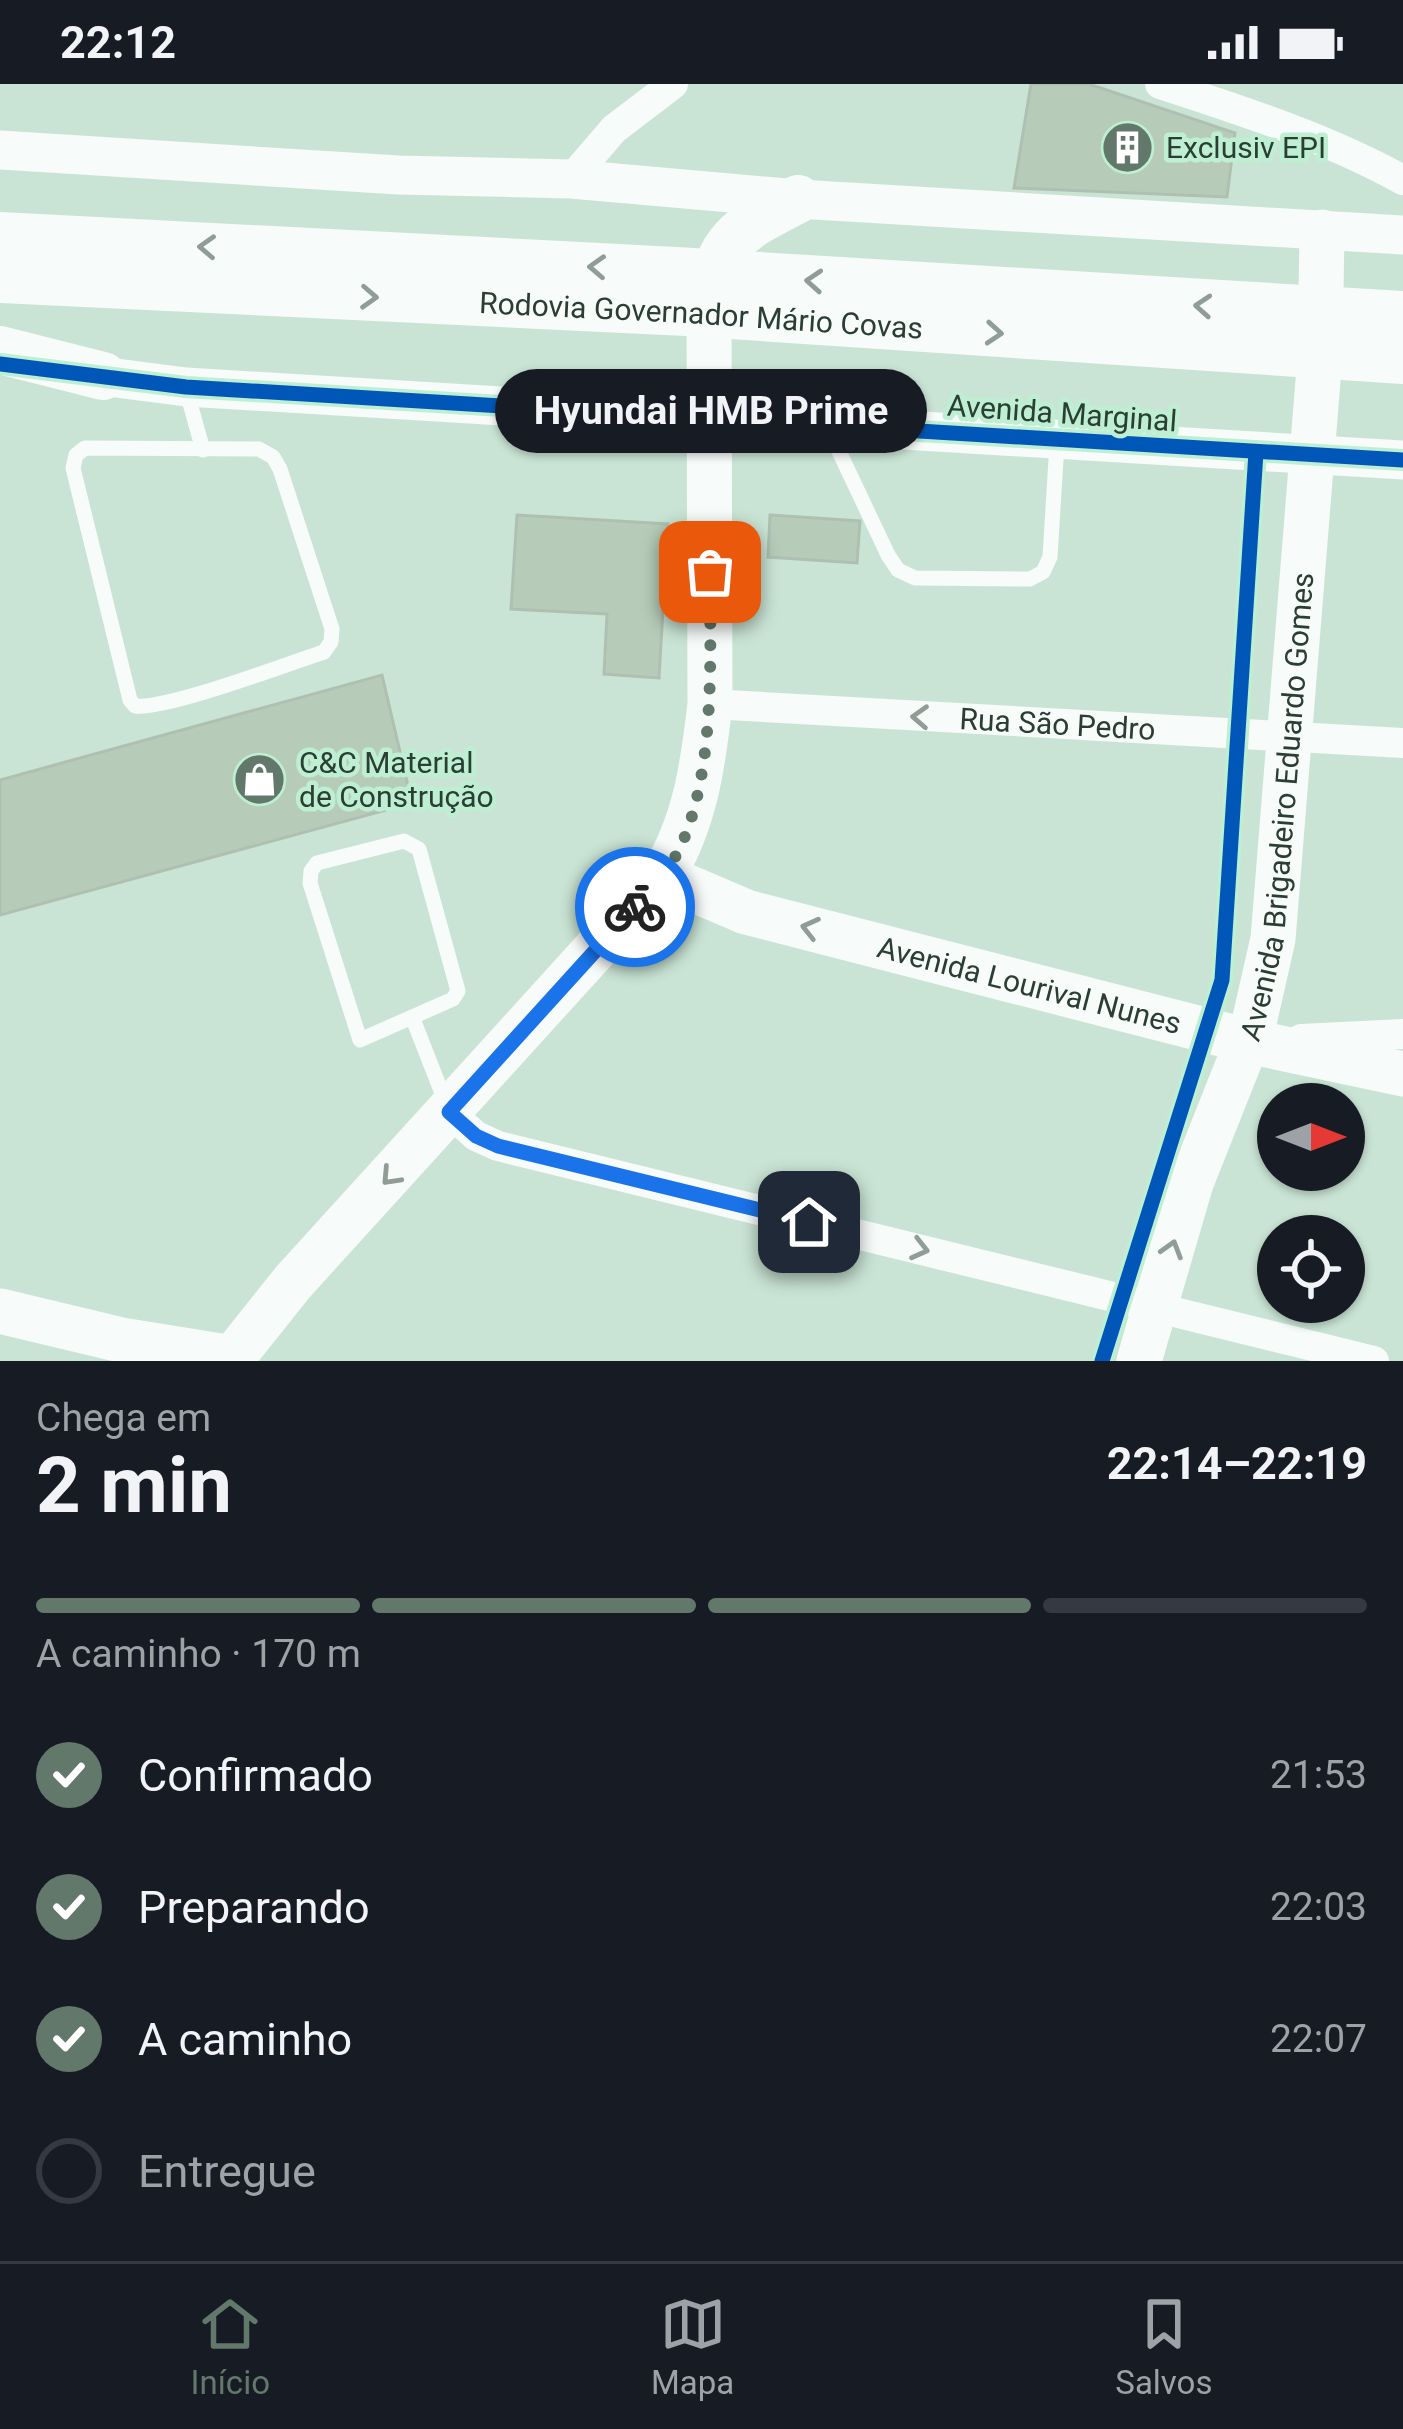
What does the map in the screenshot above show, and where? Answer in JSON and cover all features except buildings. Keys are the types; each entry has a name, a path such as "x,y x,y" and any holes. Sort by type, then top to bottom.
{"main road":[{"path":"0,1311 122,1340 232,1359 293,1282 662,876 681,846 702,768 710,704 711,294 726,243 745,227 798,199"},
{"name":"Avenida Brigadeiro Eduardo Gomes","path":"1139,1361 1191,1184 1248,1041 1273,939 1312,456 1322,232"},
{"name":"Rodovia Governador Mário Covas","path":"0,236 711,294 1320,333 1403,360"},
{"name":"Rodovia Governador Mário Covas","path":"0,279 711,294"},
{"name":"Rodovia Governador Mário Covas","path":"1320,333 1403,315"},
{"path":"0,350 103,376"},
{"name":"Avenida Lourival Nunes","path":"662,876 746,912 1248,1041 1403,1074"}],"street":[{"path":"571,179 614,129 674,84"},
{"path":"1160,84 1360,157 1403,181"},
{"path":"0,150 398,175 571,179 798,199 1403,235"},
{"name":"Avenida Marginal","path":"0,364 186,387 1403,460"},
{"name":"Rua São Pedro","path":"710,704 1403,743"},
{"path":"1248,1041 1403,1034"},
{"path":"449,1112 476,1136 498,1146 1374,1361"}],"lane":[{"path":"186,387 202,450"},
{"path":"827,425 888,555 898,570 915,578 1030,579 1042,572 1050,557 1057,440"},
{"path":"85,448 202,450 259,449 273,457 325,606 331,642 324,652 143,708 130,700 73,469 76,455 85,448"},
{"path":"404,841 418,849 458,991 453,999 413,1019 365,1040 356,1036 310,883 317,863 404,841"},
{"path":"413,1019 449,1112"}],"cycle path":[{"path":"0,364 186,387 1403,460"},
{"path":"1102,1361 1222,980 1256,452"}],"way so far":[{"path":"635,907 681,846 702,768 710,704 710,572"}],"place":[{"name":"Exclusiv EPI","path":"1127,147"},
{"name":"Hyundai HMB Prime","path":"710,572"},
{"name":"C&C Material de Construção","path":"260,779"}],"route":[{"path":"635,907 449,1112 476,1136 498,1146 809,1222"}]}
